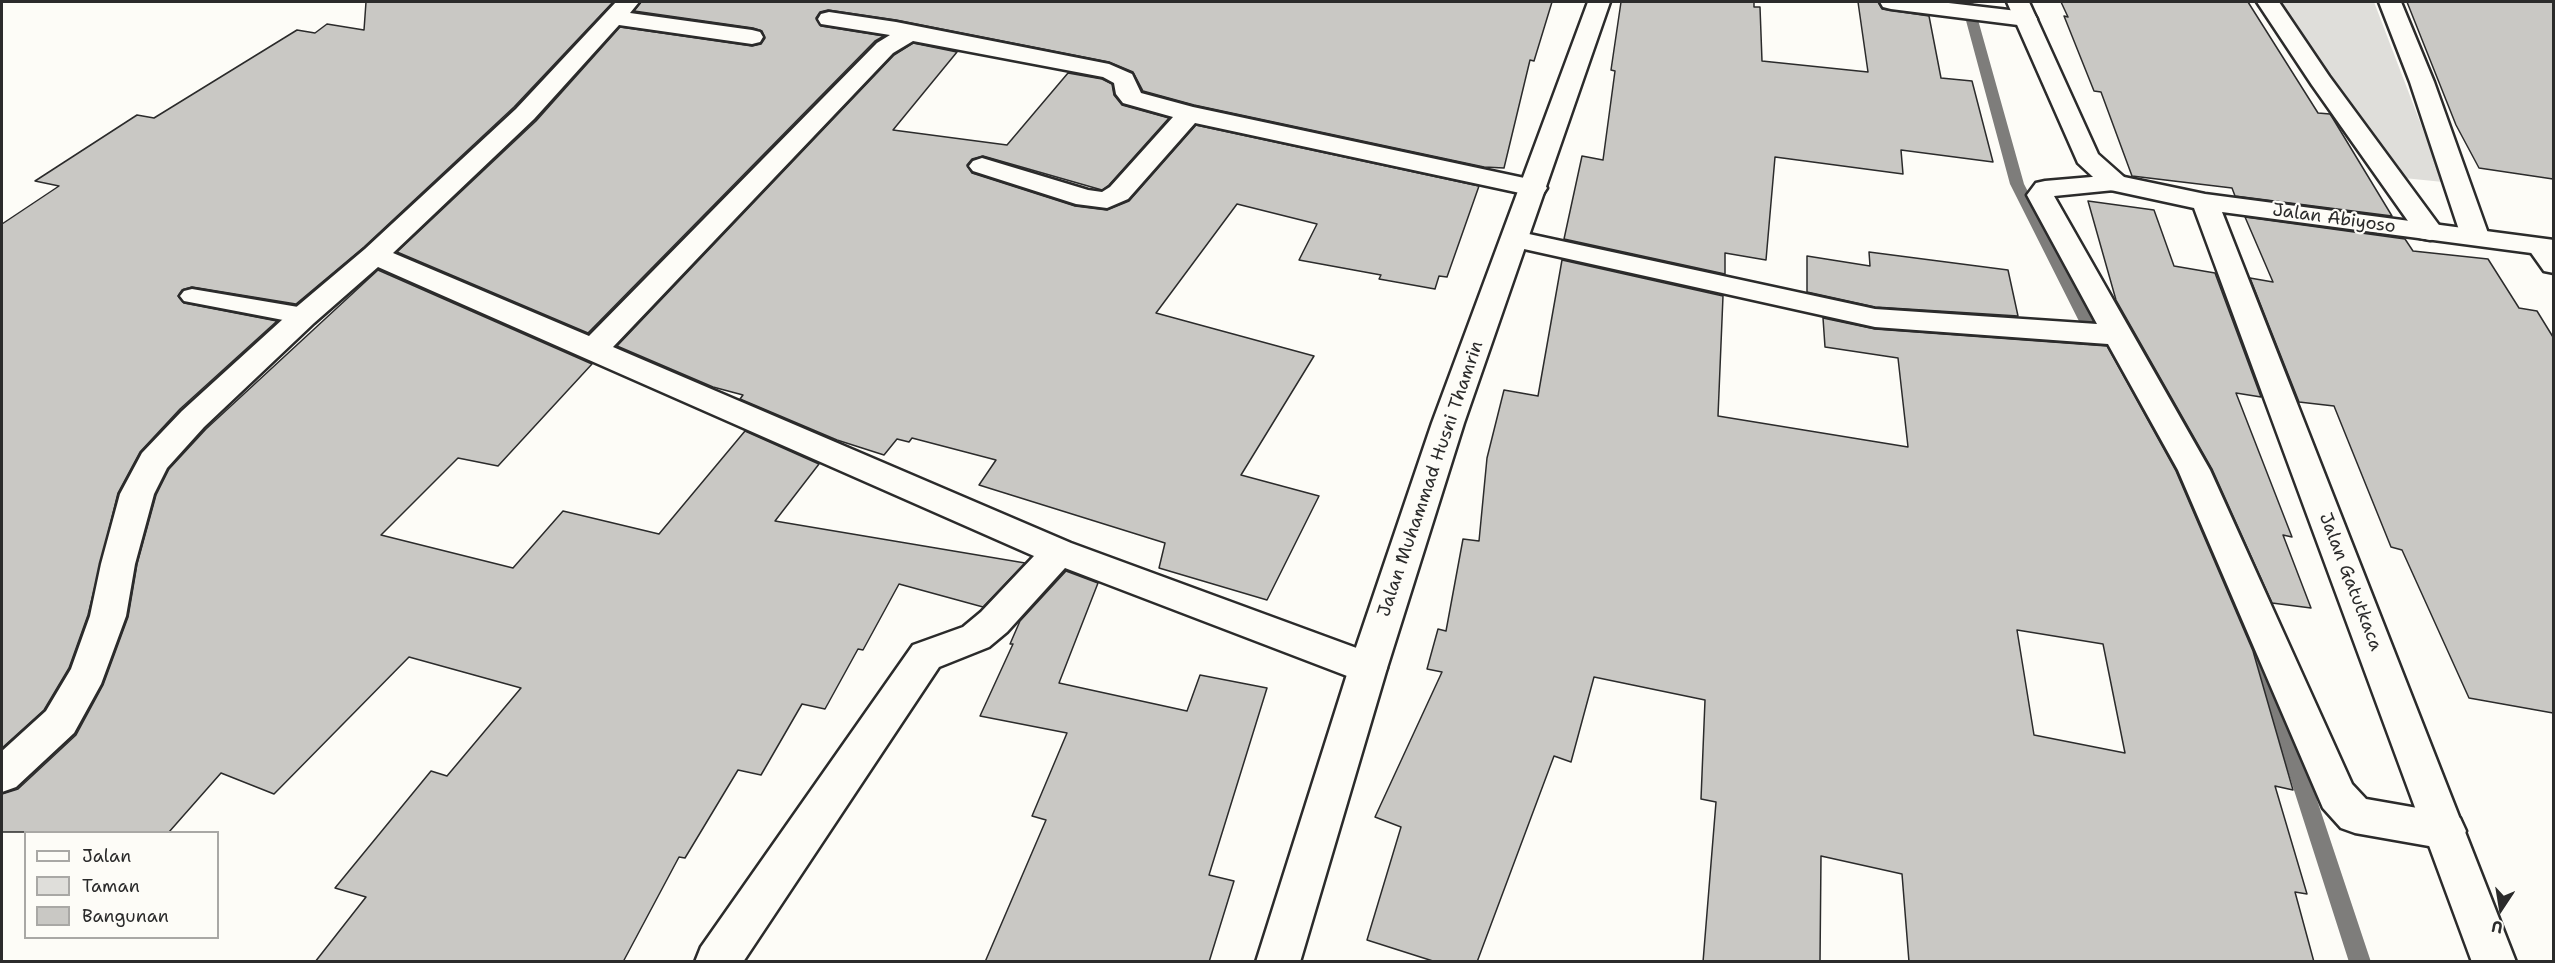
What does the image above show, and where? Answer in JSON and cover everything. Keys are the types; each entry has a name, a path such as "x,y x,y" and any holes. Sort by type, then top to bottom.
{"main road":[{"name":"Jalan Muhammad Husni Thamrin","path":"1278,962 1368,668 1448,423 1599,2"},
{"path":"1892,2 2022,10 2087,158 2115,183"},
{"path":"2268,2 2320,80 2430,232"},
{"path":"2390,2 2422,82 2475,236"},
{"path":"2,775 60,722 88,673 108,616 118,564 137,494 154,460 194,419 304,316 375,255 525,114 620,9 752,38"},
{"path":"829,19 896,28 909,33 1109,71 1123,76 1132,98 1189,114 1534,188"},
{"path":"592,350 885,48 909,33"},
{"path":"982,166 1085,198 1107,200 1119,193 1189,114"},
{"path":"2061,188 2087,158"},
{"path":"2115,183 2046,189 2040,195 2098,334 2194,470 2337,796 2355,815 2445,831"},
{"name":"Jalan Abiyoso","path":"2115,183 2205,202 2475,236 2549,253"},
{"name":"Jalan Gatutkaca","path":"2205,202 2494,962"},
{"path":"1515,239 1875,318 2098,334"},
{"path":"375,255 1059,552 1368,668"},
{"path":"717,962 926,656 976,637 994,622 1059,552"}],"lane":[{"path":"192,296 304,316"}],"green space":[{"path":"2277,2 2374,2 2443,182 2404,178 2299,36"}],"building":[{"path":"366,2 613,2 514,107 364,247 296,304 192,287 182,290 178,296 184,303 277,321 180,409 140,452 118,493 88,615 69,668 44,710 2,748 2,224 59,186 35,181 137,115 154,118 297,30 315,33 327,24 364,30"},
{"path":"641,2 1552,2 1534,61 1530,60 1504,168 1484,167 1194,105 1143,91 1133,72 1109,62 896,20 828,10 820,12 816,18 821,26 884,36 875,41 588,333 397,252 536,121 620,27 752,46 761,44 765,38 762,31 753,28 634,11"},
{"path":"1621,2 1754,2 1754,7 1760,7 1762,61 1868,72 1858,2 1878,2 1882,9 1929,16 1941,78 1972,81 1993,162 1901,150 1903,174 1775,157 1766,260 1725,253 1725,274 1564,239 1582,156 1603,160 1615,71 1611,70"},
{"path":"2061,2 2248,2 2318,113 2330,114 2392,216 2235,196 2232,188 2132,176 2101,92 2094,91 2064,16 2068,17"},
{"path":"2407,2 2553,2 2553,179 2479,168 2456,125"},
{"path":"913,43 957,52 893,130 1007,145 1068,73 1102,79 1112,84 1114,95 1122,105 1169,118 1102,190 983,156 972,159 967,165 972,173 1075,206 1107,210 1129,201 1196,125 1479,186 1447,277 1439,276 1435,289 1379,279 1381,275 1299,260 1317,224 1237,204 1156,313 1314,356 1241,475 1319,496 1267,600 1159,568 1165,543 979,485 996,460 912,438 909,442 897,439 884,455 837,440 740,399 743,395 713,387 617,346 894,55"},
{"path":"2088,201 2154,210 2174,266 2215,273 2261,397 2236,393 2292,537 2283,535 2311,608 2272,603 2212,469 2116,300"},
{"path":"2245,217 2405,239 2413,251 2488,259 2519,308 2537,311 2553,337 2553,713 2469,698 2402,550 2391,547 2334,406 2299,402 2250,278 2273,282"},
{"path":"1869,252 2008,270 2018,316 1875,307 1807,292 1807,256 1870,266"},
{"path":"1562,260 1723,296 1718,416 1908,447 1898,358 1825,347 1823,318 1875,329 2107,346 2176,471 2253,651 2293,790 2275,786 2307,894 2295,892 2314,962 1909,962 1902,874 1821,856 1820,962 1703,962 1716,802 1701,799 1705,700 1594,677 1571,762 1554,756 1477,962 1436,962 1367,940 1401,827 1375,817 1442,672 1427,669 1438,629 1446,631 1463,539 1479,541 1487,458 1504,390 1538,396","holes":["2017,630 2103,644 2125,753 2034,735"]},
{"path":"378,270 592,364 498,466 458,458 381,535 513,568 563,511 659,534 745,431 819,464 775,521 1025,563 983,607 899,584 863,650 858,649 825,709 802,704 761,775 738,770 685,858 679,857 623,962 315,962 366,897 335,888 431,771 447,776 521,688 409,657 274,794 221,773 170,831 2,832 2,794 18,789 76,735 103,685 128,617 137,564 156,495 169,469 206,429"},
{"path":"1066,571 1098,583 1059,683 1187,711 1200,675 1267,688 1209,875 1234,881 1209,962 985,962 1046,820 1032,816 1067,733 980,716 1013,644 1010,644 1020,621"}],"waterway":[{"path":"1967,2 2017,184 2109,365"},
{"path":"2227,593 2262,662 2360,962"}]}
